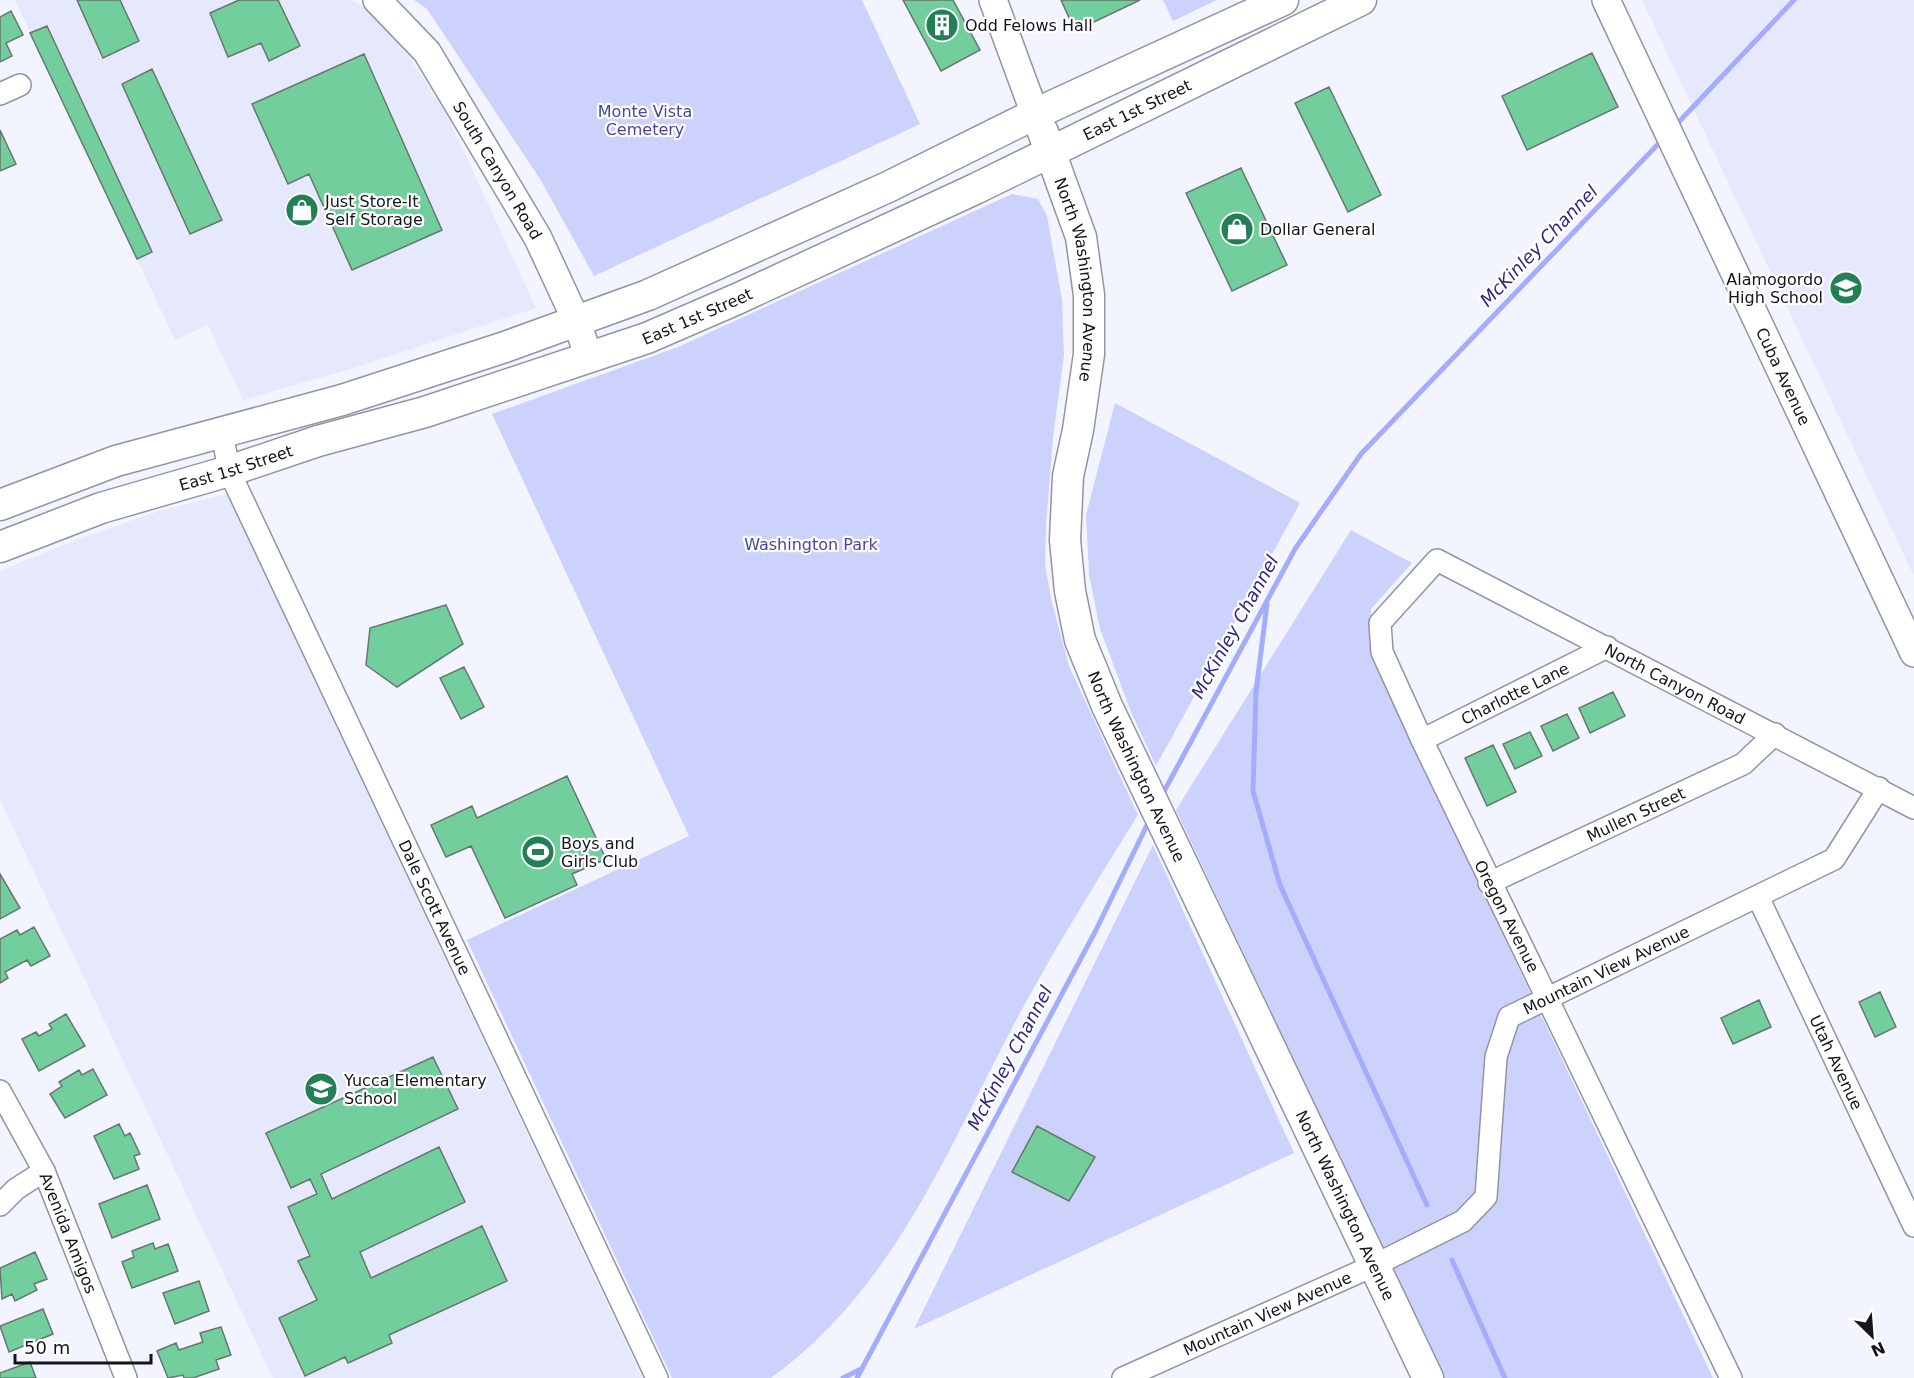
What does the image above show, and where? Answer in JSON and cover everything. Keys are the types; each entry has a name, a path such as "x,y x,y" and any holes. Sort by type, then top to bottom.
{"main road":[{"path":"0,505 116,461 342,400 577,322 710,269 888,187 1035,114 1283,0"},
{"name":"East 1st Street","path":"0,548 101,508 229,471 318,441 425,412 647,338 738,300 975,189 1050,150 1361,0"},
{"name":"North Washington Avenue","path":"1035,114 1081,237 1089,295 1089,354 1078,430 1068,477 1065,540 1070,591 1080,640 1141,777 1428,1378"}],"street":[{"name":"South Canyon Road","path":"377,0 427,52 538,238 577,322 589,358"},
{"path":"993,0 1035,114"},
{"name":"Cuba Avenue","path":"1606,0 1914,653"},
{"path":"0,94 20,85"},
{"name":"Dale Scott Avenue","path":"222,432 229,471 657,1378"},
{"name":"North Canyon Road","path":"1437,560 1914,808"},
{"name":"Oregon Avenue","path":"1437,560 1380,623 1382,652 1490,883 1548,998 1731,1378"},
{"name":"Charlotte Lane","path":"1422,740 1606,647"},
{"name":"Mullen Street","path":"1490,883 1743,765 1775,735"},
{"name":"Mountain View Avenue","path":"1123,1378 1375,1265 1463,1221 1486,1197 1496,1057 1509,1017 1834,859 1879,788"},
{"name":"Utah Avenue","path":"1758,897 1914,1226"},
{"name":"Avenida Amigos","path":"0,1091 44,1171 126,1378"},
{"path":"0,1205 16,1189 44,1171"}],"shaded area":[{"name":"Just Store-It Self Storage","path":"15,0 351,0 365,8 408,55 447,115 536,308 357,367 243,400 208,325 175,340"},
{"name":"Alamogordo High School","path":"1642,0 1914,0 1914,576"},
{"name":"Yucca Elementary School","path":"227,494 642,1378 273,1378 0,800 0,571 81,538 159,511"}],"green space":[{"name":"Monte Vista Cemetery","path":"414,0 862,0 920,124 594,276 540,179 427,9"},
{"path":"1163,0 1217,0 1173,21"},
{"name":"Washington Park","path":"1012,194 1038,199 1047,216 1062,300 1064,355 1053,437 1046,526 1045,564 1051,599 1069,666 1138,815 1043,972 939,1171 883,1262 851,1304 814,1343 771,1378 672,1378 467,940 689,836 492,414 678,347"},
{"path":"1115,403 1300,503 1156,766 1131,712 1100,629 1089,575 1086,515"},
{"path":"1351,530 1412,563 1371,609 1371,656 1713,1378 1443,1378 1176,810"},
{"path":"1153,845 1294,1153 914,1329"}],"building":[{"path":"77,0 120,0 139,41 103,58"},
{"path":"239,0 278,0 300,46 269,61 261,43 228,57 210,13"},
{"name":"Odd Felows Hall","path":"903,0 953,0 980,50 941,71"},
{"path":"1061,0 1140,0 1075,31"},
{"path":"11,11 23,35 6,43 12,56 0,62 0,17"},
{"path":"47,26 152,252 137,259 30,33"},
{"path":"1592,53 1618,107 1527,150 1502,96"},
{"path":"364,54 442,230 352,270 309,174 288,184 252,104"},
{"path":"152,69 222,220 190,234 122,84"},
{"path":"1329,87 1381,195 1348,212 1295,103"},
{"path":"0,130 16,164 0,171"},
{"name":"Dollar General","path":"1241,168 1287,265 1232,291 1186,193"},
{"path":"446,605 463,644 397,687 366,665 370,628"},
{"path":"464,667 484,707 461,719 440,678"},
{"path":"1613,692 1625,716 1590,733 1579,708"},
{"path":"1567,714 1579,738 1553,751 1541,726"},
{"path":"1530,732 1542,756 1515,769 1503,744"},
{"path":"1493,745 1516,792 1487,806 1465,758"},
{"name":"Boys and Girls Club","path":"567,776 606,859 572,874 577,885 505,918 471,846 446,857 431,825 472,806 477,818"},
{"path":"0,874 20,908 0,919"},
{"path":"34,927 50,956 31,966 27,960 5,972 8,978 0,983 0,939 17,930 20,935"},
{"path":"1880,992 1896,1027 1875,1037 1859,1002"},
{"path":"1759,1000 1771,1027 1733,1044 1721,1018"},
{"path":"66,1014 85,1046 39,1071 22,1039 36,1032 39,1036 52,1029 49,1024"},
{"path":"433,1057 458,1109 321,1174 332,1199 439,1147 465,1202 360,1252 371,1278 482,1226 507,1281 389,1335 392,1343 348,1363 345,1357 305,1376 279,1318 317,1300 298,1261 310,1256 288,1207 317,1194 310,1179 291,1188 266,1133"},
{"path":"93,1069 107,1095 65,1118 50,1094 62,1086 59,1082 79,1070 82,1075"},
{"path":"119,1124 125,1136 130,1133 140,1154 134,1156 139,1169 114,1179 94,1136"},
{"path":"1037,1126 1095,1157 1069,1201 1012,1172"},
{"path":"147,1185 160,1219 112,1238 99,1204"},
{"path":"153,1243 155,1249 168,1244 178,1271 132,1288 122,1262 134,1257 132,1251"},
{"path":"35,1252 47,1279 34,1284 37,1290 15,1301 12,1294 2,1299 0,1268"},
{"path":"199,1281 209,1311 175,1324 163,1293"},
{"path":"43,1309 53,1334 9,1352 0,1326"},
{"path":"221,1327 231,1355 216,1360 219,1369 193,1378 184,1378 183,1375 168,1378 157,1351 176,1343 179,1350 203,1342 200,1333"},
{"path":"30,1362 36,1378 0,1378 0,1373"}],"waterway":[{"name":"McKinley Channel","path":"1675,126 1794,0"},
{"name":"McKinley Channel","path":"1161,797 1295,549 1361,454 1663,139"},
{"path":"1267,604 1256,692 1253,791 1280,885 1427,1205"},
{"name":"McKinley Channel","path":"857,1378 1095,932 1150,819"},
{"path":"1452,1260 1505,1378"},
{"path":"843,1378 861,1369"}],"place":[{"name":"Odd Felows Hall","path":"942,25"},
{"name":"Just Store-It Self Storage","path":"302,210"},
{"name":"Dollar General","path":"1237,229"},
{"name":"Alamogordo High School","path":"1846,288"},
{"name":"Boys and Girls Club","path":"538,852"},
{"name":"Yucca Elementary School","path":"321,1089"}]}
